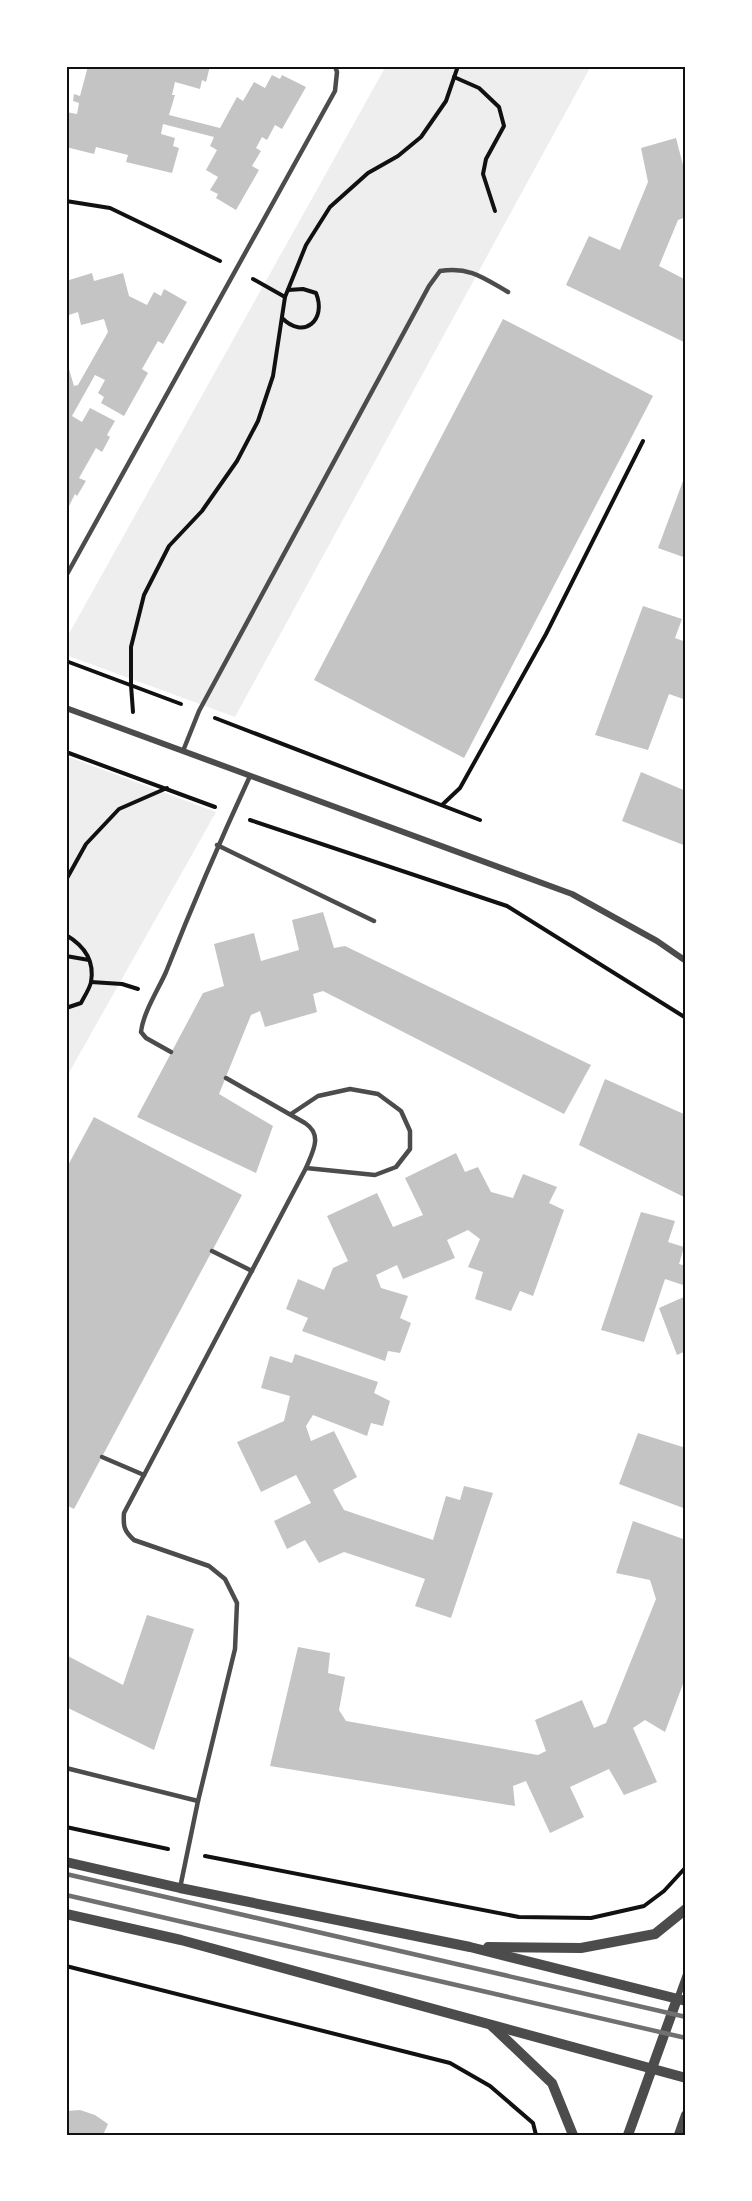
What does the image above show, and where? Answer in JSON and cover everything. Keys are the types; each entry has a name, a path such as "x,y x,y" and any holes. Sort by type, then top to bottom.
{"street":[{"path":"66,708 572,894 657,940 686,961"},
{"path":"66,1862 180,1888 470,1947 681,2000"},
{"path":"470,1947 581,1948 655,1934 686,1910"},
{"path":"66,1914 182,1940 686,2078"},
{"path":"628,2135 652,2068 681,2000 686,1974"},
{"path":"489,2024 552,2084 573,2135"},
{"path":"679,2135 686,2115"}],"lane":[{"path":"66,576 335,91 337,72 335,66"},
{"path":"183,751 199,711 429,286 440,271 453,269 471,271 508,292"},
{"path":"171,1052 146,1038 141,1032 142,1023 156,996 217,846 250,776"},
{"path":"217,846 374,921"},
{"path":"180,1888 198,1801 235,1649 237,1603 225,1579 209,1566 134,1540 123,1526 124,1513 306,1168 316,1136 312,1127 226,1078"},
{"path":"291,1114 318,1096 350,1089 378,1094 401,1111 410,1131 410,1149 396,1167 375,1175 306,1168"},
{"path":"212,1251 252,1271"},
{"path":"102,1457 144,1475"},
{"path":"66,1768 198,1801"}],"path":[{"path":"135,732 131,647 144,595 170,546 214,495 237,461 258,421 273,376 285,297 306,245 330,207 368,173 398,156 421,136 446,101 458,66"},
{"path":"454,76 479,88 499,107 504,126 486,159 483,174 495,211"},
{"path":"66,201 110,208 237,270 285,297"},
{"path":"282,318 290,326 303,328 314,323 319,312 320,303 316,293 303,289 288,290"},
{"path":"442,805 460,788 546,634 643,441"},
{"path":"66,661 480,820"},
{"path":"66,752 233,814 507,906 686,1018"},
{"path":"66,880 86,844 119,809 168,788"},
{"path":"66,935 79,942 90,960 92,982 81,1003 66,1008"},
{"path":"66,956 90,960"},
{"path":"92,982 122,984 156,996"},
{"path":"66,1827 519,1917 591,1918 644,1906 664,1891 686,1867"},
{"path":"66,1966 450,2062 490,2086 533,2123 536,2135"}],"shaded area":[{"path":"386,66 591,66 235,717 66,655 66,639"},
{"path":"66,756 216,812 66,1078"}],"building":[{"path":"88,66 210,66 206,82 202,80 200,89 175,82 172,95 175,95 169,115 220,128 237,97 243,101 254,82 265,88 272,75 280,79 282,75 306,87 282,129 275,125 267,140 262,137 256,148 261,151 252,166 259,170 236,210 216,198 218,194 210,190 218,177 206,170 217,150 210,146 214,137 163,124 161,134 175,138 173,146 179,148 172,173 126,162 128,155 96,147 94,154 66,147 66,112 77,114 79,103 73,101 74,94 80,96"},
{"path":"676,138 683,165 686,164 686,217 678,220 659,266 686,280 686,343 566,285 589,236 620,250 648,182 641,148"},
{"path":"92,273 94,281 123,273 129,296 147,305 154,292 161,296 164,289 187,302 163,344 158,341 142,369 148,373 124,416 101,403 104,397 98,393 105,380 95,375 72,416 82,422 90,408 115,421 107,435 110,437 102,452 96,448 79,478 86,481 77,496 75,494 68,508 66,359 74,386 78,385 108,332 104,319 81,325 78,312 66,316 66,281"},
{"path":"503,319 653,396 464,758 314,680"},
{"path":"686,473 686,558 658,548"},
{"path":"643,606 682,619 675,638 686,642 686,700 669,694 648,750 595,735"},
{"path":"641,772 686,791 686,846 622,821"},
{"path":"323,912 334,948 345,946 591,1065 564,1114 323,991 313,994 317,1012 265,1027 260,1011 251,1015 219,1094 273,1126 256,1173 137,1117 203,993 224,986 214,944 254,933 261,961 299,950 292,920"},
{"path":"605,1079 686,1115 686,1198 579,1145"},
{"path":"94,1117 242,1195 74,1509 66,1505 66,1169"},
{"path":"456,1153 465,1172 478,1167 491,1192 513,1198 523,1174 557,1187 549,1203 564,1210 533,1296 520,1291 511,1311 475,1299 483,1272 468,1267 480,1239 468,1230 447,1240 455,1258 403,1279 397,1265 376,1275 381,1288 408,1296 400,1318 411,1323 400,1353 388,1351 385,1361 302,1331 308,1318 286,1309 298,1279 324,1290 333,1268 348,1261 327,1216 377,1193 393,1227 423,1215 405,1178"},
{"path":"641,1212 675,1221 668,1242 684,1247 679,1264 686,1266 686,1291 683,1285 665,1279 644,1342 601,1330"},
{"path":"686,1296 686,1351 677,1355 659,1308"},
{"path":"295,1354 378,1382 374,1393 390,1401 383,1426 371,1423 367,1436 313,1415 306,1426 311,1441 334,1431 357,1477 333,1490 344,1510 433,1540 446,1496 460,1500 464,1486 493,1493 451,1618 415,1606 425,1579 344,1552 319,1563 305,1540 287,1549 274,1521 311,1503 296,1475 261,1492 237,1442 284,1421 290,1396 261,1388 270,1356 292,1363"},
{"path":"638,1433 686,1448 686,1509 619,1484"},
{"path":"633,1521 686,1540 686,1676 665,1732 645,1720 633,1728 657,1782 624,1795 609,1769 570,1787 584,1817 550,1833 526,1781 513,1786 515,1806 270,1766 298,1647 330,1653 328,1673 345,1677 339,1710 346,1721 538,1755 546,1751 535,1720 582,1700 594,1728 606,1723 656,1599 650,1580 616,1573"},
{"path":"147,1615 194,1629 154,1750 66,1707 66,1655 123,1685"},
{"path":"80,2110 95,2115 108,2124 103,2135 66,2135 66,2111"}],"railway":[{"path":"66,1874 686,2017"},
{"path":"66,1895 686,2038"}]}
